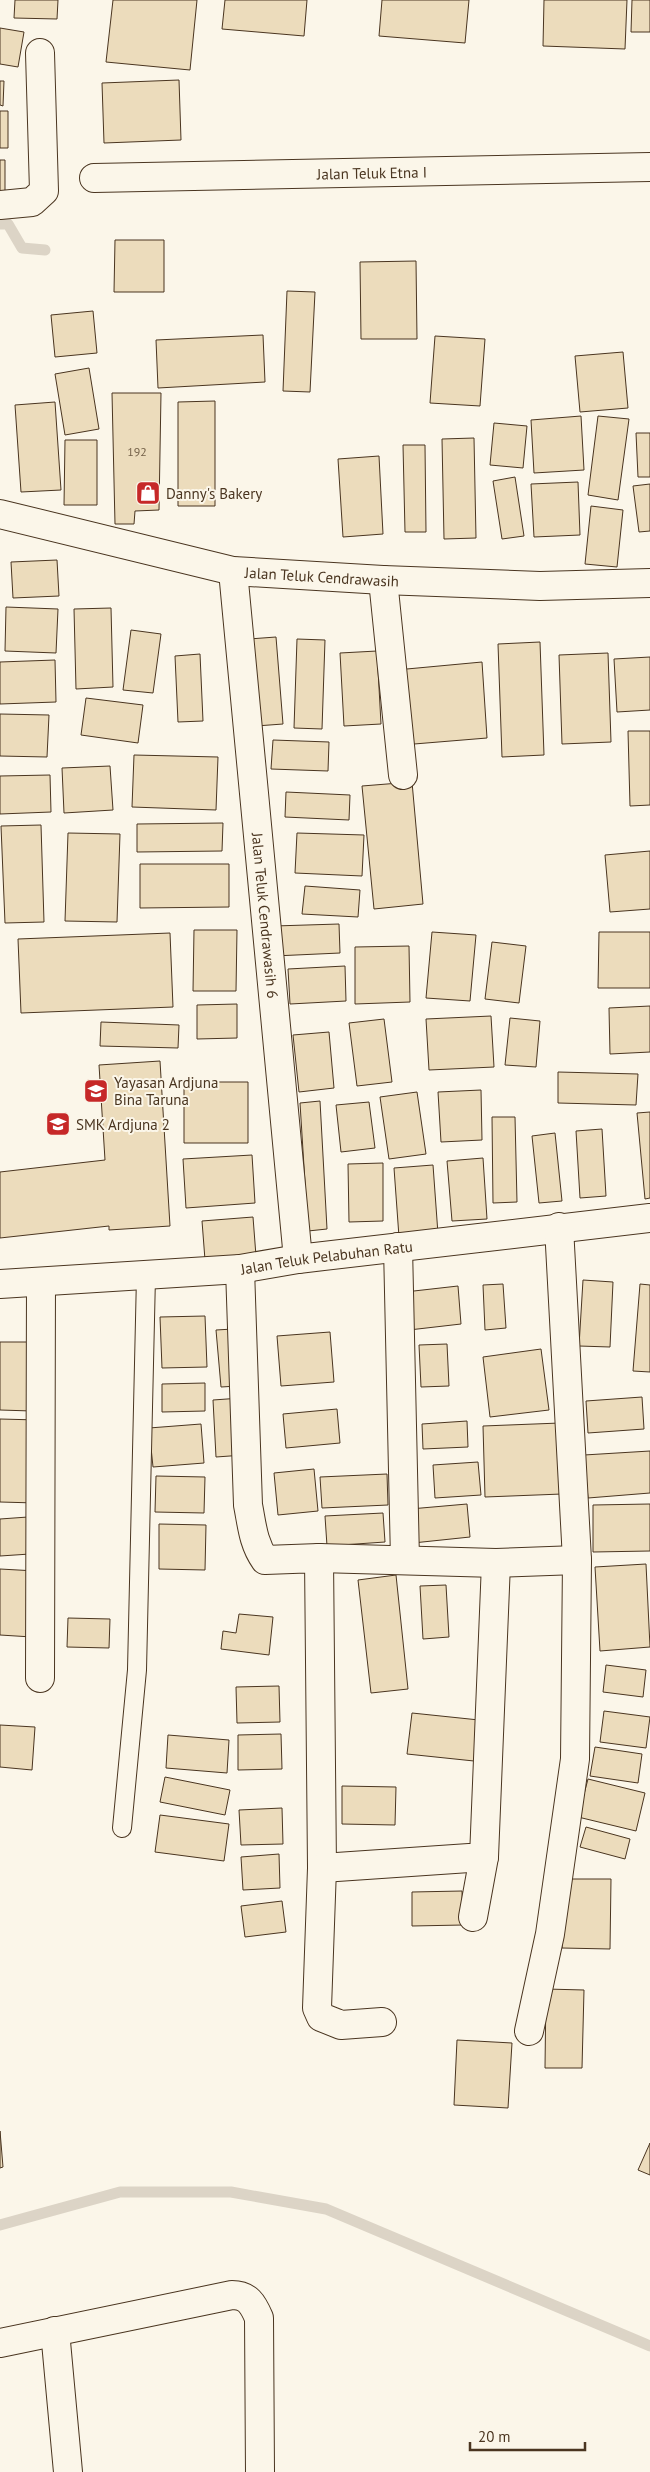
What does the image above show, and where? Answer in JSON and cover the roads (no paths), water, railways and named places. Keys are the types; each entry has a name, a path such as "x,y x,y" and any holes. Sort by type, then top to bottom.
{"street":[{"path":"0,205 32,202 44,191 40,53"},
{"name":"Jalan Teluk Etna I","path":"94,178 650,167"},
{"name":"Jalan Teluk Cendrawasih","path":"0,514 233,571 383,580 540,586 650,583"},
{"name":"Jalan Teluk Cendrawasih 6","path":"233,571 298,1259"},
{"path":"383,580 403,775"},
{"name":"Jalan Teluk Pelabuhan Ratu","path":"0,1284 240,1269 298,1259 559,1227 650,1218"},
{"path":"529,2031 550,1934 575,1759 578,1560 559,1227"},
{"path":"398,1248 405,1560"},
{"path":"240,1269 248,1506 257,1549 265,1560 319,1558 496,1563 578,1560"},
{"path":"40,1678 41,1282"},
{"path":"319,1558 322,1868 319,2012 322,2017 341,2024 382,2022"},
{"path":"473,1917 484,1857 496,1563"},
{"path":"322,1868 484,1857"},
{"path":"0,2343 232,2295 242,2296 250,2300 259,2318 260,2472"},
{"path":"55,2331 68,2472"}],"lane":[{"path":"122,1828 137,1670 146,1276"}],"waterway":[{"path":"0,224 8,224 22,248 45,250"},
{"path":"0,2225 120,2192 231,2192 326,2209 650,2346"}],"place":[{"name":"Danny's Bakery","path":"148,493"},
{"name":"Yayasan Ardjuna Bina Taruna","path":"96,1091"},
{"name":"SMK Ardjuna 2","path":"58,1124"}]}
